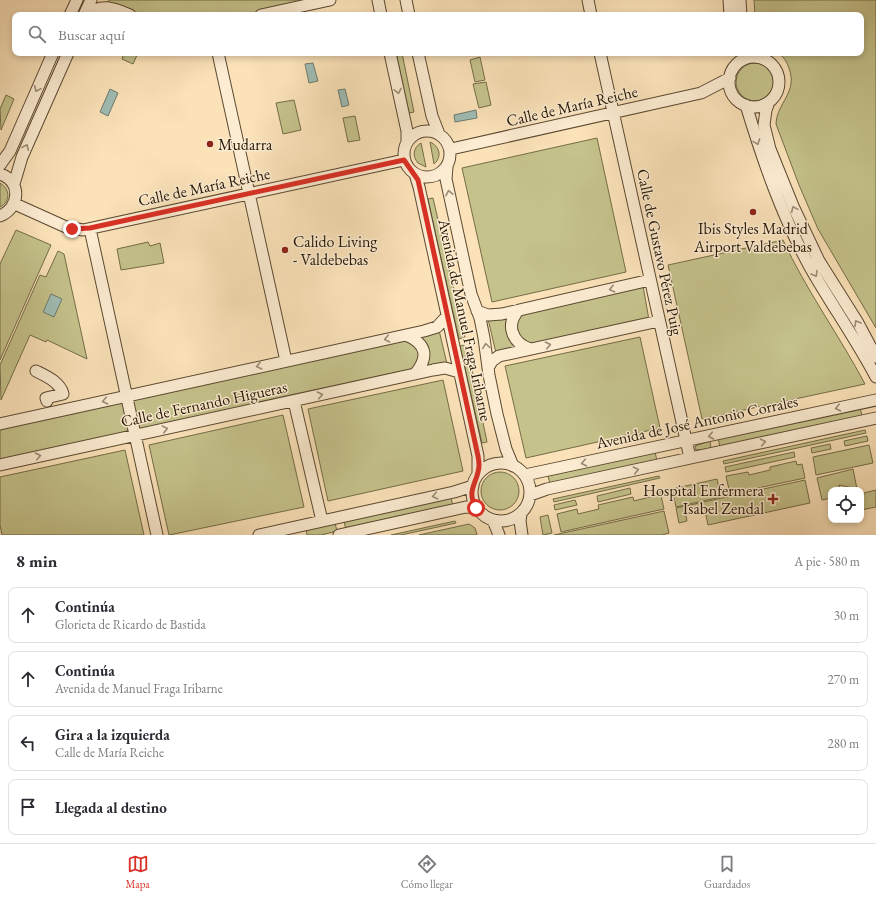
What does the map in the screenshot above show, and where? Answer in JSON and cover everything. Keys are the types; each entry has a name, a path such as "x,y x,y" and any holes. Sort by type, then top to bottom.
{"street":[{"path":"71,12 77,0"},
{"path":"86,12 91,0"},
{"path":"275,12 330,0"},
{"path":"378,0 380,12"},
{"path":"406,0 408,12"},
{"path":"588,0 590,12"},
{"path":"729,0 730,12"},
{"path":"740,0 742,12"},
{"path":"91,12 99,8 108,7 122,12"},
{"path":"0,165 10,151 52,56"},
{"path":"0,216 8,212 15,204 16,196 14,184 22,157 67,56"},
{"path":"219,56 286,361"},
{"path":"391,56 407,131 404,160 407,166 415,174 421,177 433,177 443,172 451,157 450,149 444,138 439,134 431,112 419,56"},
{"name":"Calle de Gustavo Pérez Puig","path":"601,56 690,458"},
{"path":"735,56 736,66 730,78 730,87 733,94 746,105 755,137 791,229 810,266 876,377"},
{"path":"736,66 755,56"},
{"path":"746,105 758,106 769,102 775,96 778,88 778,73 767,60 759,56"},
{"name":"Calle de María Reiche","path":"450,149 701,93 730,78"},
{"name":"Calle de María Reiche","path":"701,93 733,94"},
{"path":"769,102 764,118 764,125 770,150 793,206 819,261 858,323 876,357"},
{"path":"407,142 415,134 423,132 439,134"},
{"name":"Calle de María Reiche","path":"15,204 72,229 90,228 404,160"},
{"name":"Avenida de Manuel Fraga Iribarne","path":"447,167 447,183 471,294 477,310 484,338 488,368 506,449 513,466"},
{"path":"0,174 8,178 14,184"},
{"name":"Avenida de Manuel Fraga Iribarne","path":"415,174 478,456 478,474"},
{"path":"90,228 157,535"},
{"path":"477,310 482,314 492,315 650,280"},
{"path":"519,310 512,319 512,332 519,344 530,349"},
{"name":"Calle de Fernando Higueras","path":"0,424 406,335 437,327 447,316"},
{"path":"488,368 492,361 499,356 659,321"},
{"path":"406,335 419,342 424,351 423,362 415,374"},
{"name":"Calle de Fernando Higueras","path":"0,465 415,374 445,368 459,372"},
{"path":"36,371 51,378 62,389 63,394 46,398 47,400"},
{"name":"Avenida de José Antonio Corrales","path":"525,475 876,400"},
{"path":"294,401 322,521"},
{"name":"Avenida de José Antonio Corrales","path":"530,495 547,489 876,418"},
{"path":"521,514 507,520 493,520 476,508 472,494 473,486 478,474 487,466 503,463 513,466 525,475 529,484 530,495 527,505 521,514 520,521 522,535"},
{"path":"259,535 461,490 473,486"},
{"path":"339,535 466,507 476,508"},
{"path":"493,520 500,535"}],"shaded area":[{"path":"109,0 310,0 256,12 131,12 108,2"},
{"path":"754,0 876,0 876,328 818,229 799,185 776,124 777,116 791,84 788,66 782,56 864,56 864,12 755,12"},
{"path":"123,56 137,56 133,64 122,59"},
{"path":"397,56 403,56 414,112 409,113"},
{"path":"480,57 485,80 475,82 470,60"},
{"path":"751,63 759,63 769,68 773,75 773,89 769,96 759,101 751,101 741,96 739,93 736,86 736,78 741,68 744,66"},
{"path":"486,82 491,105 479,108 473,84"},
{"path":"6,95 14,99 1,130 0,109"},
{"path":"294,100 301,130 283,134 276,103"},
{"path":"355,116 360,140 348,142 343,118"},
{"path":"597,138 626,272 492,302 462,168"},
{"path":"430,142 436,146 439,152 437,161 434,164"},
{"path":"421,143 426,167 418,163 414,155 416,147"},
{"path":"0,183 6,188 8,195 6,202 0,207"},
{"path":"433,198 465,337 459,339 428,199"},
{"path":"16,230 51,245 0,360 0,264"},
{"path":"783,240 812,295 865,384 702,419 668,265"},
{"path":"148,242 150,246 160,243 164,263 121,270 117,249"},
{"path":"58,251 64,254 87,359 47,340 46,342 30,335 1,400 0,365 40,275 46,277"},
{"path":"643,286 649,320 496,353 488,319"},
{"path":"439,330 447,364 0,462 0,426"},
{"path":"640,337 660,428 526,458 505,366"},
{"path":"464,345 468,365 471,365 487,442 482,443 460,346"},
{"path":"443,380 463,471 328,501 308,409"},
{"path":"860,407 862,416 720,447 718,438"},
{"path":"283,415 304,507 169,535 149,445"},
{"path":"865,430 866,433 724,464 723,461"},
{"path":"867,436 868,441 845,446 844,441"},
{"path":"710,441 711,449 696,450 695,446"},
{"path":"830,444 831,449 812,453 811,448"},
{"path":"869,445 873,463 816,475 813,457"},
{"path":"125,450 144,535 2,535 0,525 0,477"},
{"path":"655,452 657,461 550,484 548,476"},
{"path":"794,452 795,457 726,472 725,467"},
{"path":"796,461 797,465 802,464 805,478 730,494 726,476 748,472 749,475 770,470 770,467"},
{"path":"853,469 857,487 839,485 839,487 828,487 828,499 822,500 817,478"},
{"path":"500,472 513,478 519,491 513,504 500,510 487,504 481,491 487,478"},
{"path":"659,476 660,478 554,502 553,499"},
{"path":"717,479 721,497 676,507 672,489"},
{"path":"805,480 810,503 708,525 704,506 685,510 687,521 679,523 676,508"},
{"path":"630,488 631,494 598,502 597,496"},
{"path":"876,490 876,507 864,509 864,493"},
{"path":"660,491 664,509 561,532 557,514 577,509 578,514 599,509 598,505 633,497 634,501 654,496 654,492"},
{"path":"451,498 453,506 346,530 344,521"},
{"path":"575,500 577,505 555,510 554,505"},
{"path":"664,511 669,533 662,535 554,535"},
{"path":"548,515 552,533 543,535 540,517"},
{"path":"455,521 456,523 401,535 391,535"},
{"path":"335,523 337,531 321,535 307,535 306,529"},
{"path":"469,524 475,528 477,535 419,535"}],"water":[{"path":"313,63 318,81 309,83 305,64"},
{"path":"110,89 118,93 108,116 100,112"},
{"path":"345,89 349,105 342,107 338,90"},
{"path":"476,110 477,118 455,122 454,115"},
{"path":"51,294 62,299 54,317 43,312"}],"place":[{"name":"Mudarra","path":"210,144"},
{"name":"Ibis Styles Madrid Airport Valdebebas","path":"753,212"},
{"name":"Calido Living - Valdebebas","path":"285,250"},
{"name":"Hospital Enfermera Isabel Zendal","path":"773,499"}],"route":[{"path":"72,229 83,230 404,160 418,180 478,456 478,474 473,483 472,489 473,500 476,508"}]}
